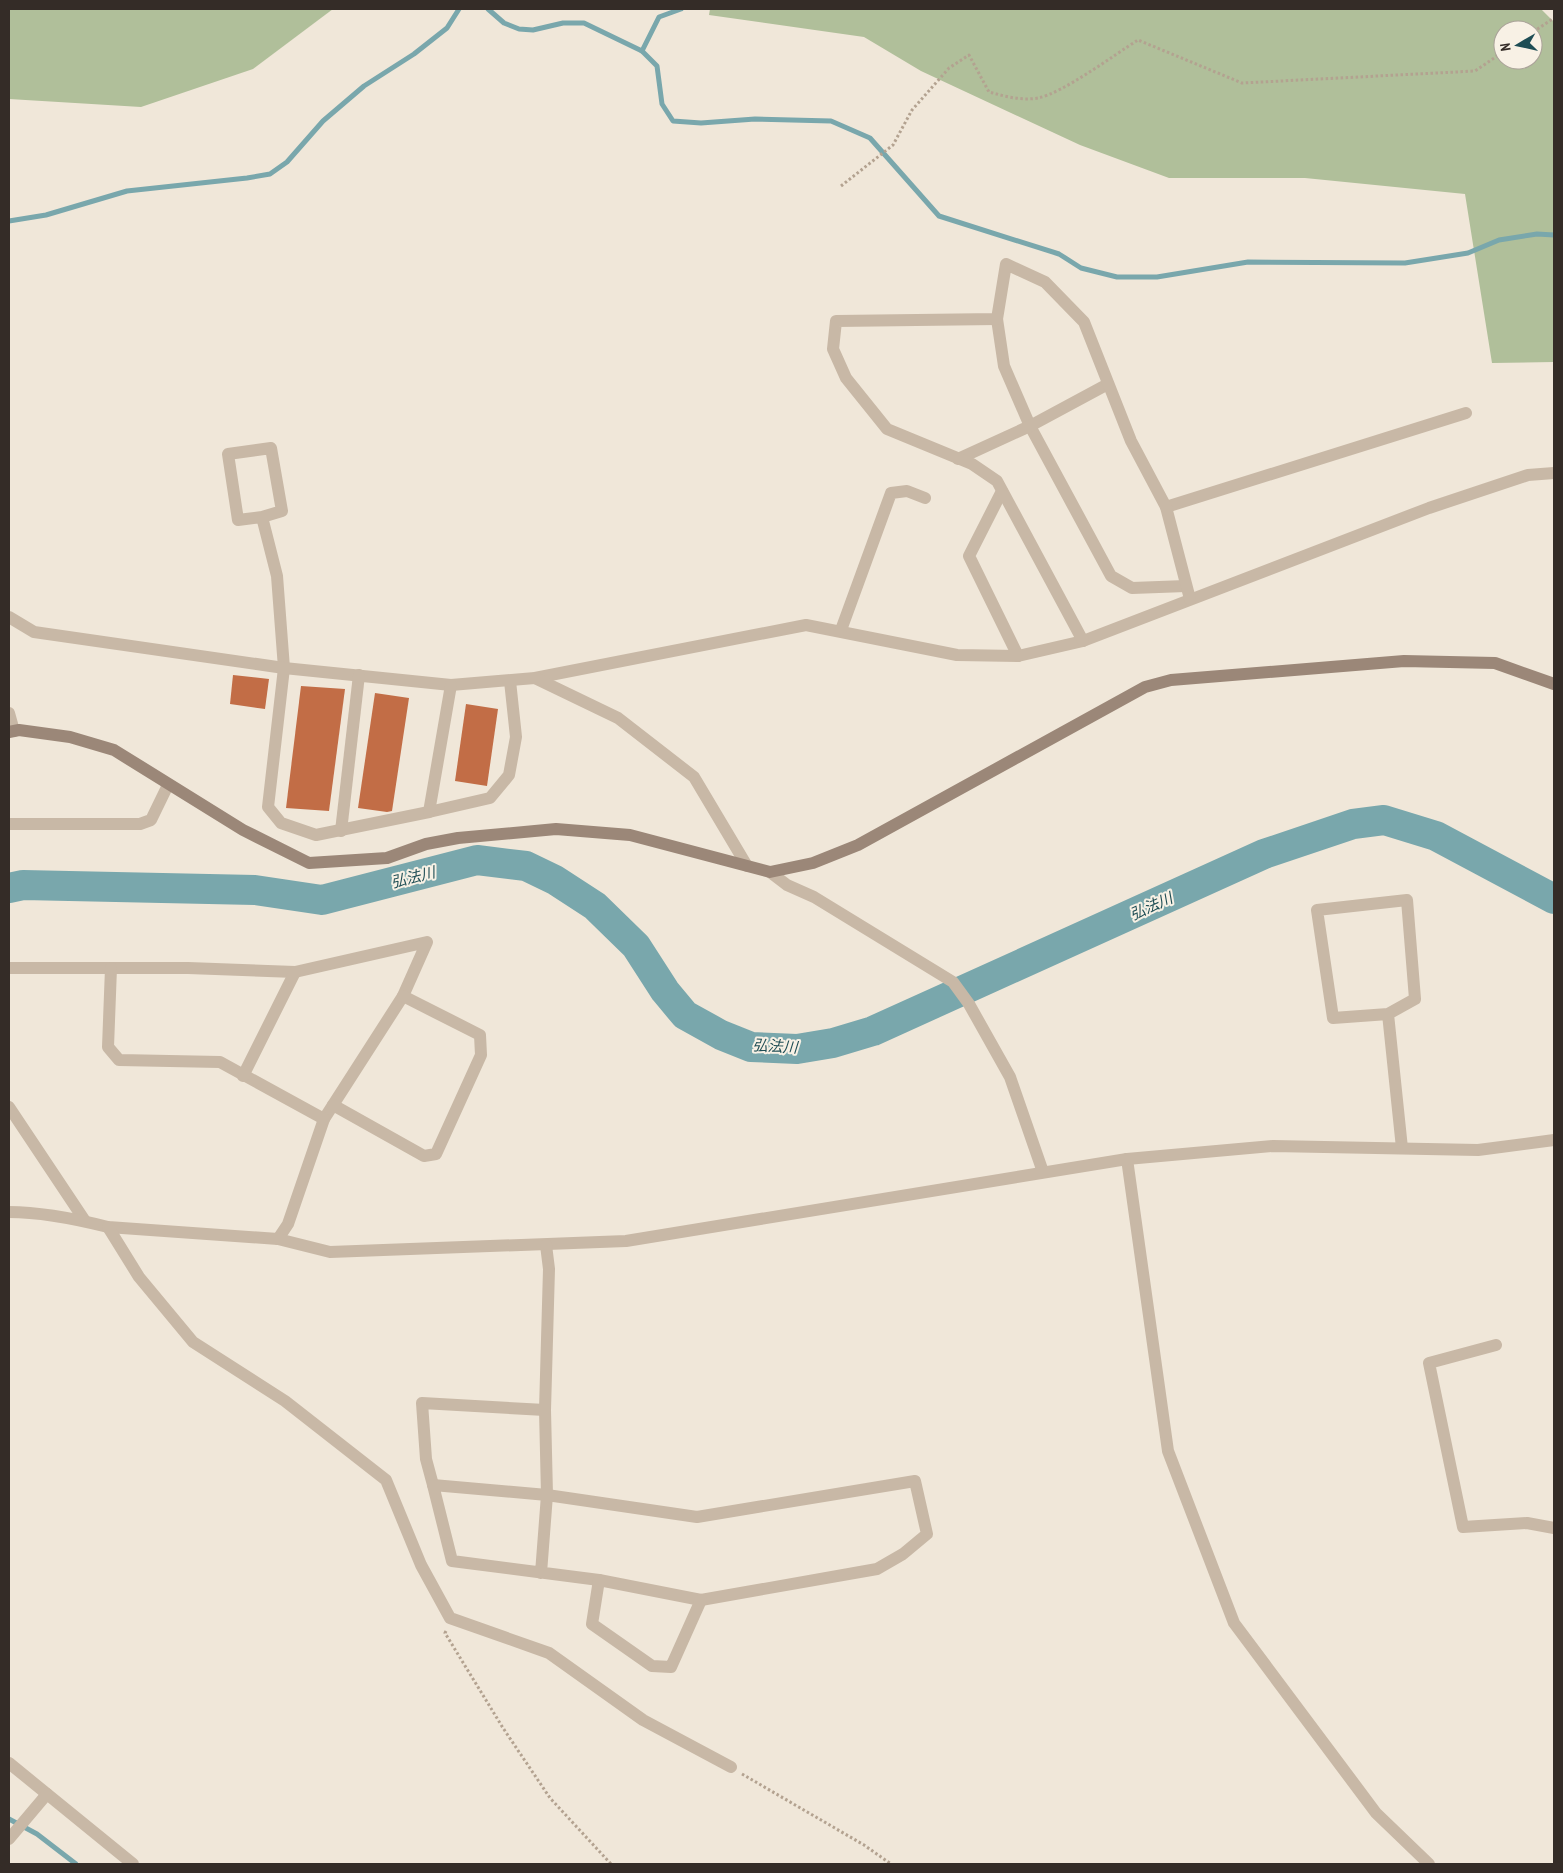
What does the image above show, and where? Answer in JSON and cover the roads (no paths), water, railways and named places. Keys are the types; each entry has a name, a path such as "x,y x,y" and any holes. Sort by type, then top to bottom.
{"street":[{"path":"1186,586 1132,588 1111,576 1030,426 1004,366 997,319 1006,264 1045,282 1084,322 1131,441 1166,507 1190,599"},
{"path":"997,319 836,321 833,349 846,378 887,429 972,464 997,481 1083,641"},
{"path":"958,458 1030,426 1108,384"},
{"path":"1166,507 1466,413"},
{"path":"271,448 282,511 262,517 238,520 228,454 271,448"},
{"path":"9,617 34,632 284,668 451,685 535,678 806,625 840,630 957,655 1018,656 1083,641 1429,508 1528,475 1554,473"},
{"path":"840,630 892,493 907,491 924,498"},
{"path":"1002,491 970,556 1018,656"},
{"path":"262,517 277,576 284,668 268,807 281,823 316,835 490,798 509,775 516,737 510,681"},
{"path":"770,872 813,864 858,844 1145,687 1171,680 1404,661 1495,663 1554,684"},
{"path":"341,831 358,676"},
{"path":"535,678 618,718 694,777 747,866"},
{"path":"430,812 451,685"},
{"path":"9,714 11,732 70,737 114,750 243,830 309,863 387,858 426,844 458,838 556,829 630,835 770,872 787,885 814,897 953,982 969,1004 1010,1077 1043,1172"},
{"path":"9,824 140,824 151,820 168,785"},
{"path":"1407,900 1416,999 1388,1014 1334,1018 1317,910 1407,900"},
{"path":"9,968 188,968 295,972 427,942 403,996 324,1119 288,1224 278,1239"},
{"path":"111,968 108,1048 119,1060 220,1062 324,1119"},
{"path":"243,1076 295,972"},
{"path":"333,1105 424,1156 436,1154 482,1056 480,1035 403,996"},
{"path":"1388,1014 1402,1148"},
{"path":"9,1107 85,1221"},
{"path":"9,1212 23,1212 85,1221 108,1227 278,1239 330,1252 546,1245 626,1241 1127,1159 1273,1146 1478,1150 1554,1140"},
{"path":"1127,1159 1168,1452 1234,1623 1376,1813 1428,1864"},
{"path":"108,1227 139,1277 193,1342 285,1401 386,1480 421,1565 450,1618 549,1653 643,1720 731,1767"},
{"path":"541,1573 547,1495 545,1410 549,1268 546,1245"},
{"path":"1496,1345 1429,1363 1463,1527 1527,1523 1554,1528"},
{"path":"432,1485 547,1495 697,1517 914,1481 927,1534 903,1554 877,1569 700,1600 599,1580 452,1561 432,1485 426,1459 422,1403 545,1410"},
{"path":"599,1580 592,1624 652,1666 671,1667 700,1600"},
{"path":"9,1763 133,1864"},
{"path":"9,1838 46,1794"}],"waterway":[{"path":"9,221 46,215 127,191 270,174 287,162 323,121 364,86 414,54 447,28 459,9"},
{"path":"488,9 504,23 519,29 533,30 563,23 584,23 642,51 657,66 662,104 673,121 701,123 755,119 831,121 870,138 939,216 1059,254 1081,268 1117,277 1157,277 1248,262 1405,263 1468,253 1499,240 1537,234 1554,235"},
{"path":"642,51 659,17 681,9"},
{"name":"弘法川","path":"9,888 23,885 255,890 322,900 477,860 526,866 555,880 595,906 636,946 665,991 685,1015 721,1035 751,1047 797,1049 833,1043 873,1031 1264,854 1353,824 1384,820 1436,836 1554,899"},
{"path":"9,1819 37,1834 76,1864"}]}
